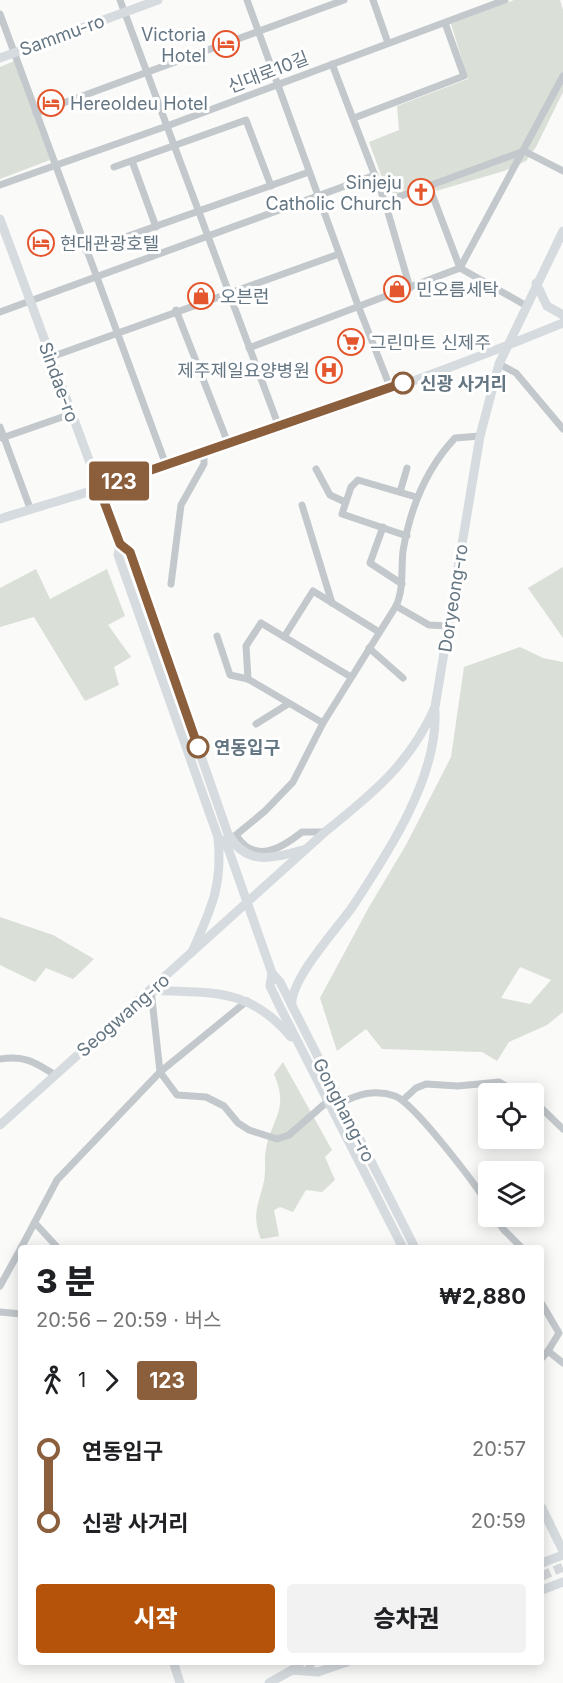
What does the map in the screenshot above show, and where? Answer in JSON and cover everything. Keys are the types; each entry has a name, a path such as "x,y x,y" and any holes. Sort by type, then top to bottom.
{"main road":[{"name":"Sammu-ro","path":"0,58 158,0"},
{"name":"Sindae-ro","path":"0,219 120,544 130,552 228,834 228,848 247,905"},
{"name":"Doryeong-ro","path":"247,905 325,832 370,795 404,761 423,733 435,707 480,436 499,364 525,305 562,234"},
{"path":"536,283 546,306 563,315"},
{"path":"0,519 279,427 507,346 563,323"},
{"name":"Sindae-ro","path":"120,544 117,555 218,837 228,848"},
{"path":"292,1008 291,998 295,986 352,906 396,837 425,769 434,738 435,707"},
{"path":"228,834 236,848 259,857 275,858 309,848"},
{"path":"191,955 216,892 221,867 218,837"},
{"name":"Gonghang-ro","path":"247,905 272,973 280,982 413,1245"},
{"name":"Seogwang-ro","path":"0,1125 247,905"},
{"name":"Gonghang-ro","path":"272,973 270,986 401,1245"},
{"path":"151,990 223,993 247,1001 279,1023 301,1048"},
{"path":"544,1512 563,1553 544,1562"},
{"path":"544,1589 563,1582"},
{"path":"174,1665 180,1683"},
{"path":"268,1683 298,1665"},
{"path":"292,1670 318,1672 338,1665"}],"street":[{"path":"120,0 279,427"},
{"path":"246,0 358,308 390,387"},
{"path":"36,113 344,0"},
{"path":"373,0 388,43"},
{"name":"신대로10길","path":"0,185 167,126 502,0"},
{"path":"0,14 166,465"},
{"path":"354,118 464,76 445,23"},
{"path":"332,64 386,202 410,288"},
{"path":"249,348 460,268 563,76"},
{"path":"114,167 246,120 271,186"},
{"path":"386,202 524,151 563,171"},
{"path":"132,161 156,227"},
{"path":"87,251 309,172"},
{"path":"0,312 375,175"},
{"path":"429,186 460,268 525,305"},
{"path":"51,357 176,310 339,254"},
{"path":"176,310 228,443"},
{"path":"499,364 516,373 563,429"},
{"path":"2,439 71,414"},
{"path":"0,427 2,439 30,508"},
{"path":"325,832 302,832 282,848 270,852 247,846 236,835 266,811 293,782 323,723 396,606 402,584 407,536 416,497 438,460 455,438 480,436"},
{"path":"171,584 181,505 204,464 204,452"},
{"path":"400,492 407,468"},
{"path":"316,469 330,495 345,502"},
{"path":"407,536 342,514 351,487 358,480 416,497"},
{"path":"302,505 332,603"},
{"path":"383,528 370,563 402,584"},
{"path":"284,637 313,591 379,632"},
{"path":"396,606 429,625 448,626"},
{"path":"248,679 246,645 261,623 351,677"},
{"path":"217,636 230,675 248,679 323,723"},
{"path":"369,648 403,678"},
{"path":"256,724 288,704"},
{"path":"151,990 160,1072 177,1095 206,1097 224,1106 244,1126 277,1139 289,1135 328,1101"},
{"path":"23,1245 57,1180 160,1072 247,1001"},
{"path":"0,1059 15,1056 30,1059 55,1075"},
{"path":"404,1100 416,1088 426,1084 458,1086 478,1084"},
{"path":"341,1104 357,1095 375,1092 404,1100 478,1191"},
{"path":"544,1111 563,1129"},
{"path":"35,1223 55,1245"},
{"path":"502,1227 519,1245"},
{"path":"0,1286 18,1253"},
{"path":"544,1307 559,1333 544,1356"},
{"path":"0,1312 18,1314"},
{"path":"548,1351 563,1362"}],"shaded area":[{"path":"514,0 560,0 563,10 563,92 536,147 526,161 504,171 436,191 435,188 415,196 388,194 369,142 399,130 397,106 468,79 451,24"},
{"path":"14,61 50,160 0,179 0,67"},
{"path":"563,567 563,638 528,588"},
{"path":"36,569 50,599 107,569 125,616 108,625 131,657 114,667 119,685 85,701 34,617 0,627 0,588"},
{"path":"520,647 543,658 563,662 563,1012 547,1025 509,1042 497,1061 482,1052 382,1049 366,1029 337,1051 320,998 369,907 406,845 451,757 464,667","holes":["520,967 551,980 530,1004 501,998"]},
{"path":"0,917 53,935 94,959 73,979 46,968 35,982 0,965"},
{"path":"283,1062 332,1150 325,1157 335,1180 322,1192 306,1190 293,1212 280,1207 274,1210 279,1236 261,1239 256,1216 264,1181 266,1149 280,1105 274,1074"}],"tunnel":[{"path":"544,1575 563,1567"},
{"path":"293,1670 306,1665"}],"bus line":[{"name":"123","path":"198,747 130,552 120,544 99,488 403,383"}],"place":[{"name":"Victoria Hotel","path":"226,44"},
{"name":"Hereoldeu Hotel","path":"51,103"},
{"name":"Sinjeju Catholic Church","path":"421,192"},
{"name":"현대관광호텔","path":"41,243"},
{"name":"민오름세탁","path":"397,289"},
{"name":"오븐런","path":"201,296"},
{"name":"그린마트 신제주","path":"351,342"},
{"name":"제주제일요양병원","path":"329,370"},
{"name":"신광 사거리","path":"403,383"},
{"name":"연동입구","path":"198,747"}]}
